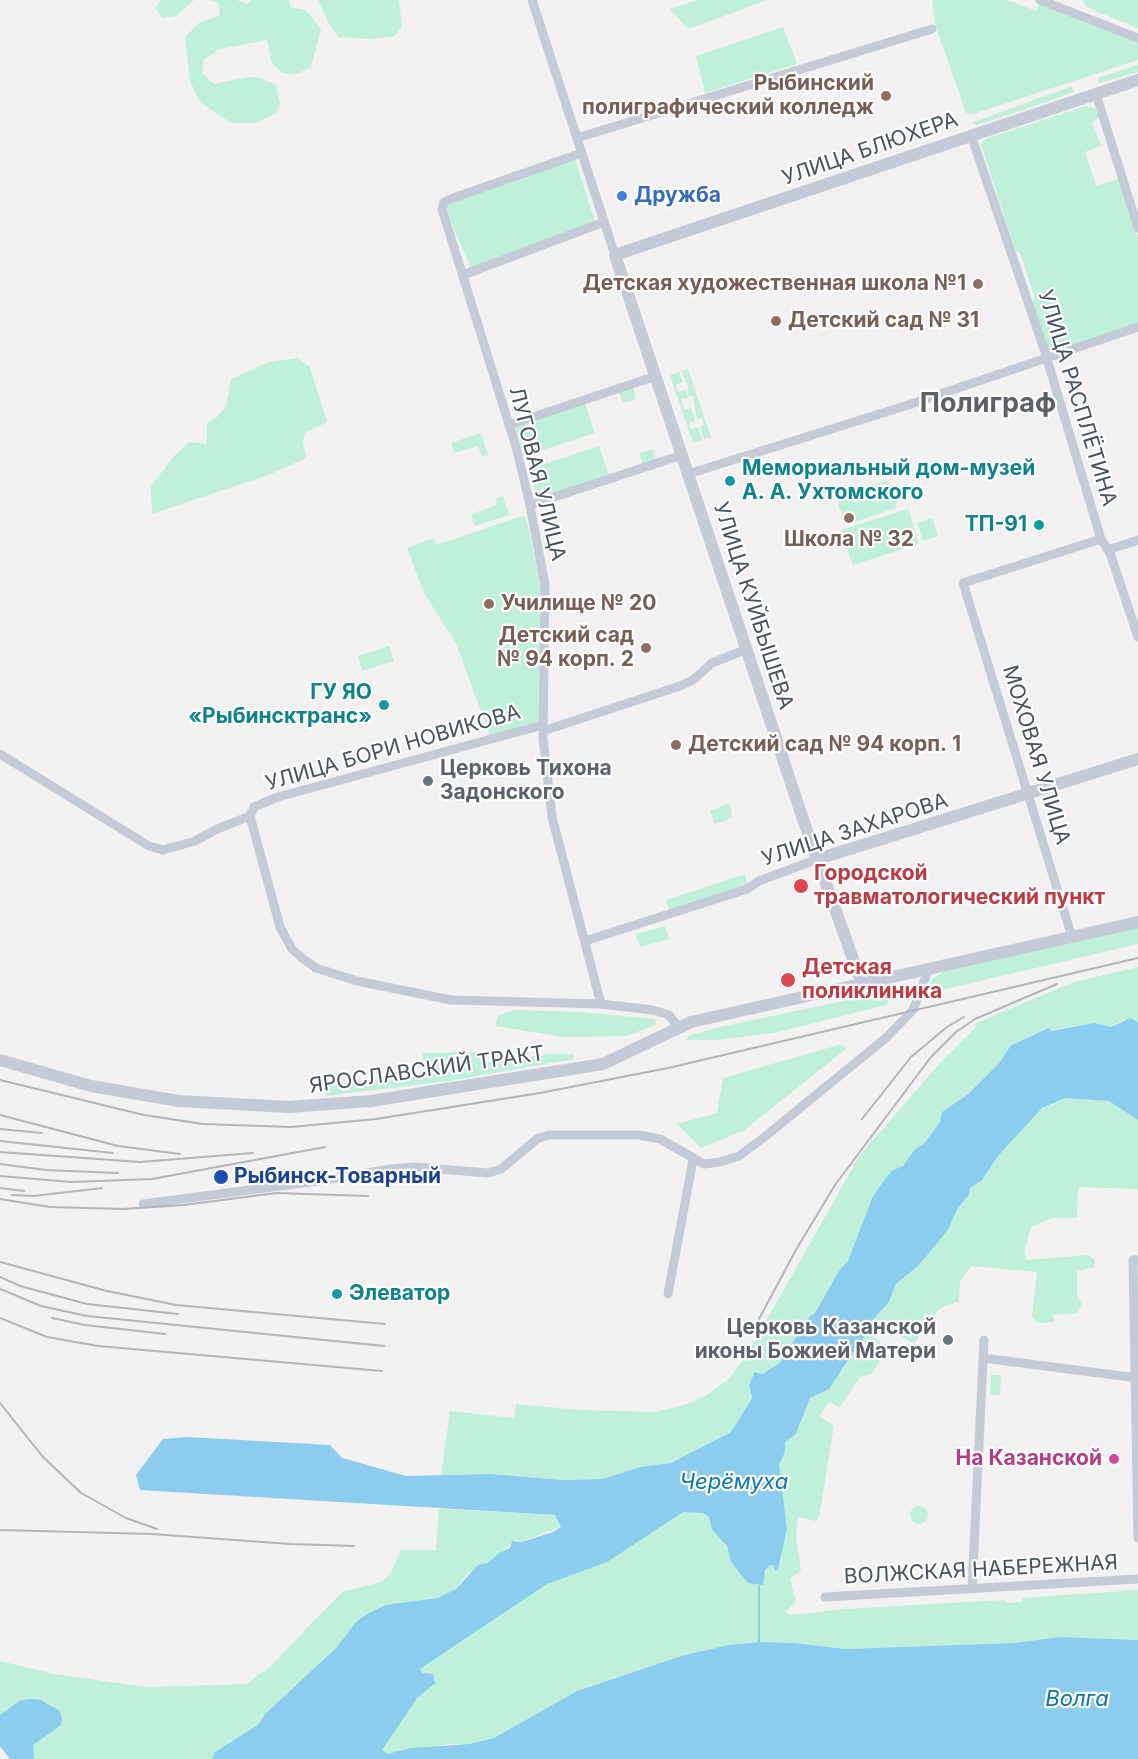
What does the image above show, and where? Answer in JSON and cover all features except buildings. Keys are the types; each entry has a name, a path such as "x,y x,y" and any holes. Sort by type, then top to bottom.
{"street":[{"name":"УЛИЦА КУЙБЫШЕВА","path":"532,0 688,474 862,984"},
{"path":"1040,0 1138,38"},
{"path":"577,138 932,29"},
{"name":"УЛИЦА БЛЮХЕРА","path":"615,255 1138,80"},
{"path":"1096,94 1138,228"},
{"name":"УЛИЦА РАСПЛЁТИНА","path":"971,135 1045,358 1101,539 1108,550 1138,637"},
{"name":"ЛУГОВАЯ УЛИЦА","path":"582,153 444,202 443,213 509,424 530,505 545,585 543,728 545,768 554,829 602,1004"},
{"path":"463,275 604,222"},
{"path":"688,474 1138,327"},
{"path":"509,424 656,376"},
{"path":"530,505 682,455"},
{"name":"МОХОВАЯ УЛИЦА","path":"1072,937 963,583 1101,539"},
{"path":"1108,550 1138,540"},
{"name":"УЛИЦА БОРИ НОВИКОВА","path":"0,754 149,846 163,850 195,841 278,797 543,728 680,686 693,680 712,663 747,649"},
{"name":"УЛИЦА ЗАХАРОВА","path":"585,941 747,889 759,881 818,859 1138,759"},
{"path":"252,812 280,927 292,949 316,968 357,981 452,1000 602,1004 653,1010 669,1015 678,1027"},
{"name":"ЯРОСЛАВСКИЙ ТРАКТ","path":"0,1060 92,1086 159,1099 249,1106 315,1106 399,1097 603,1064 678,1027 710,1018 1138,922"},
{"path":"143,1204 318,1181 391,1168 415,1167 488,1173 501,1169 537,1138 549,1135 639,1135 660,1139 693,1160 704,1164 739,1156 807,1105 909,1016 923,988 928,970"},
{"path":"668,1294 693,1160"},
{"path":"1135,1260 1138,1538"},
{"path":"972,1589 984,1340"},
{"path":"983,1358 1136,1378"},
{"name":"ВОЛЖСКАЯ НАБЕРЕЖНАЯ","path":"825,1598 1138,1579"}],"green space":[{"path":"161,0 194,0 176,16 162,18 156,8"},
{"path":"210,0 237,0 247,4 252,0 289,0 291,7 306,10 321,29 311,67 297,74 283,73 272,64 267,40 220,49 204,60 202,73 214,84 248,77 260,78 276,85 280,104 276,113 257,123 232,123 211,110 200,102 190,81 185,37 199,23 220,15 218,2"},
{"path":"318,0 399,0 402,26 395,36 371,39 339,37 330,26"},
{"path":"698,0 768,0 688,29 670,9"},
{"path":"932,0 1007,0 1036,11 1039,4 1138,42 1138,60 973,114 966,113 935,24"},
{"path":"1083,0 1138,0 1138,28 1086,7"},
{"path":"783,27 797,64 705,93 696,56"},
{"path":"1138,65 1138,72 1099,83 1098,78"},
{"path":"1072,86 1073,92 1049,101 977,125 971,123"},
{"path":"1085,106 1095,108 1099,117 1092,122 1101,146 1085,152 1096,186 1119,179 1138,239 1138,323 1049,353 1032,303 1034,296 1021,255 1015,250 981,144 986,139"},
{"path":"575,159 595,222 471,268 446,210 447,204"},
{"path":"297,358 310,367 327,422 305,433 303,441 306,458 271,474 152,514 151,486 175,455 189,442 207,444 207,423 216,418 226,406 231,379 269,362"},
{"path":"688,369 711,437 704,439 700,427 704,425 702,418 697,419 693,396 689,396 687,389 689,388 681,371"},
{"path":"679,372 683,382 676,385 678,392 685,390 688,397 681,399 684,410 691,408 695,420 689,423 691,429 698,427 702,440 693,443 670,375"},
{"path":"633,388 636,399 623,403 619,393"},
{"path":"585,404 595,433 524,456 515,427"},
{"path":"481,433 488,455 482,457 478,446 454,453 451,443"},
{"path":"599,446 609,476 538,499 529,469"},
{"path":"653,449 656,461 643,465 639,453"},
{"path":"886,481 892,486 897,500 895,508 852,523 844,521 838,504 840,496"},
{"path":"503,496 509,515 475,526 471,514 497,505 495,499"},
{"path":"908,509 919,544 853,565 841,530"},
{"path":"522,516 526,518 541,585 539,719 537,722 490,736 456,643 424,593 407,548 434,538 436,545"},
{"path":"932,518 938,536 923,541 917,523"},
{"path":"389,646 394,661 362,671 358,656"},
{"path":"730,803 732,818 715,824 710,811"},
{"path":"745,874 748,884 669,910 666,900"},
{"path":"1138,925 1138,944 924,994 932,979 945,971"},
{"path":"665,926 669,939 640,947 636,934"},
{"path":"1138,967 1138,1022 1122,1020 1111,1027 1094,1023 1033,1034 1011,1045 1000,1062 967,1094 942,1112 940,1122 924,1144 915,1149 903,1166 893,1170 872,1198 848,1261 839,1271 815,1314 806,1319 780,1363 762,1375 755,1373 749,1385 752,1398 731,1432 671,1463 640,1467 603,1479 563,1480 490,1474 441,1475 450,1411 514,1418 516,1404 580,1410 656,1412 687,1404 707,1395 729,1379 748,1353 860,1155 939,1064 975,1028 976,1023 1074,982"},
{"path":"896,990 886,1005 774,1033 718,1040 687,1040 688,1036 715,1028"},
{"path":"516,1010 579,1012 655,1019 656,1025 626,1036 564,1037 495,1026 498,1015"},
{"path":"842,1044 846,1049 743,1131 701,1148 677,1124 717,1113 723,1078"},
{"path":"480,1052 488,1062 550,1054 573,1054 574,1059 449,1081 326,1096 324,1087 423,1073 423,1053"},
{"path":"1065,1098 1109,1101 1138,1120 1138,1189 1078,1187 1077,1218 1052,1218 1031,1227 1024,1252 1027,1260 1089,1255 1095,1260 1094,1267 1077,1271 1077,1295 1082,1304 1077,1313 1053,1315 1054,1322 1037,1323 1032,1316 1037,1272 971,1266 960,1281 959,1301 939,1309 914,1344 879,1324 872,1336 879,1340 885,1352 872,1374 860,1377 839,1408 830,1401 819,1416 834,1426 819,1517 816,1521 798,1517 796,1536 801,1571 790,1579 796,1602 785,1612 792,1615 844,1609 1005,1600 1006,1603 1022,1602 1023,1598 1138,1590 1138,1640 1059,1637 1015,1643 845,1649 794,1643 750,1642 681,1656 577,1691 494,1738 469,1744 448,1744 383,1753 382,1746 386,1740 420,1694 435,1681 433,1674 422,1673 420,1669 547,1584 582,1570 683,1512 703,1513 709,1517 712,1530 727,1546 731,1562 737,1567 764,1575 770,1565 781,1563 783,1510 779,1465 785,1452 784,1442 796,1434 810,1398 829,1389 857,1349 870,1323 889,1302 896,1284 919,1265 948,1230 958,1208 969,1196 970,1188 982,1180 998,1156 1040,1110"},
{"path":"991,1375 1001,1375 1000,1395 990,1395"},
{"path":"919,1506 925,1509 928,1515 925,1521 919,1524 913,1521 910,1515 913,1509"},
{"path":"439,1509 556,1515 561,1527 521,1542 516,1539 488,1564 468,1573 456,1589 438,1598 385,1605 367,1614 357,1621 336,1648 264,1715 259,1724 215,1752 212,1759 34,1759 32,1745 49,1734 51,1704 29,1699 0,1715 0,1661 54,1674 147,1687 247,1684 266,1671 342,1592 381,1582 390,1574 401,1550 436,1550"}],"water":[{"path":"1130,1018 1138,1022 1138,1120 1109,1101 1065,1098 1042,1108 998,1156 982,1180 970,1188 969,1195 958,1208 948,1230 919,1265 896,1284 889,1302 870,1323 870,1328 829,1389 810,1398 796,1434 785,1442 785,1452 779,1465 787,1529 778,1570 775,1571 773,1565 770,1565 765,1571 763,1585 748,1583 731,1562 727,1546 712,1530 709,1517 703,1513 683,1512 607,1562 547,1584 420,1669 422,1673 433,1674 435,1683 417,1698 382,1750 387,1754 412,1748 469,1744 494,1738 577,1691 681,1656 729,1645 759,1642 794,1643 845,1649 1015,1643 1059,1637 1138,1640 1138,1759 212,1759 215,1752 259,1724 264,1715 336,1648 357,1621 367,1614 385,1605 438,1598 456,1589 478,1565 488,1563 499,1553 510,1548 512,1541 522,1542 561,1527 555,1515 140,1490 136,1475 163,1439 187,1437 330,1445 342,1458 406,1476 490,1474 563,1480 603,1479 640,1467 671,1463 731,1432 752,1398 749,1385 755,1372 762,1374 780,1363 807,1319 815,1313 839,1271 848,1261 872,1198 885,1179 893,1170 903,1166 915,1149 924,1144 940,1122 942,1112 968,1094 1000,1062 1011,1045 1049,1028 1052,1031 1094,1023 1111,1027"},
{"path":"41,1700 60,1711 62,1720 60,1726 33,1745 34,1759 10,1759 0,1746 0,1715 19,1701"}],"waterway":[{"path":"759,1586 759,1643"}],"railway":[{"path":"0,1080 144,1115 203,1124 291,1127 376,1119 540,1093 668,1068 1138,958"},
{"path":"752,1332 797,1248 835,1185 931,1057 956,1032 975,1019 1057,984"},
{"path":"862,1119 911,1057 947,1027 964,1017"},
{"path":"0,1115 118,1146 180,1154"},
{"path":"0,1129 42,1133"},
{"path":"0,1141 113,1153"},
{"path":"0,1176 71,1182 152,1179 325,1147"},
{"path":"0,1152 140,1162 253,1153"},
{"path":"0,1164 46,1170 118,1173"},
{"path":"0,1188 24,1191"},
{"path":"12,1195 34,1196 102,1188"},
{"path":"0,1199 50,1207 123,1209 184,1205 276,1193 368,1196"},
{"path":"0,1262 107,1291 176,1305 385,1324"},
{"path":"0,1277 20,1286 87,1304 178,1314"},
{"path":"0,1289 41,1306 87,1316 384,1346"},
{"path":"0,1318 47,1337 98,1346 382,1371"},
{"path":"52,1318 85,1325 165,1334"},
{"path":"0,1403 43,1457 81,1493 126,1518 157,1529"},
{"path":"0,1530 152,1534 354,1546"}],"place":[{"name":"Рыбинский полиграфический колледж","path":"886,96"},
{"name":"Дружба","path":"622,196"},
{"name":"Детская художественная школа №1","path":"978,284"},
{"name":"Детский сад № 31","path":"776,321"},
{"name":"Мемориальный дом-музей А. А. Ухтомского","path":"730,481"},
{"name":"Школа № 32","path":"849,518"},
{"name":"ТП-91","path":"1039,525"},
{"name":"Училище № 20","path":"489,604"},
{"name":"Детский сад № 94 корп. 2","path":"646,648"},
{"name":"ГУ ЯО «Рыбинсктранс»","path":"384,705"},
{"name":"Детский сад № 94 корп. 1","path":"676,745"},
{"name":"Церковь Тихона Задонского","path":"428,781"},
{"name":"Городской травматологический пункт","path":"801,886"},
{"name":"Детская поликлиника","path":"788,980"},
{"name":"Рыбинск-Товарный","path":"221,1177"},
{"name":"Элеватор","path":"337,1294"},
{"name":"Церковь Казанской иконы Божией Матери","path":"948,1340"},
{"name":"На Казанской","path":"1114,1459"}],"district":[{"name":"Полиграф","path":"988,404"}],"water label":[{"name":"Черёмуха","path":"734,1482"},
{"name":"Волга","path":"1077,1699"}]}
